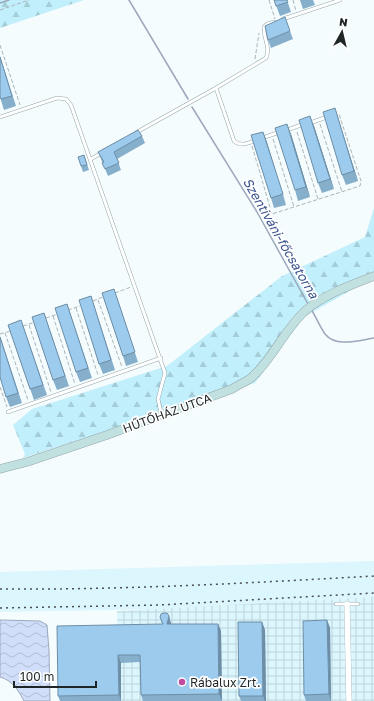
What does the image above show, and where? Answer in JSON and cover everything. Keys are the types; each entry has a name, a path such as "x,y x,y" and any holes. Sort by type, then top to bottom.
{"street":[{"name":"HŰTŐHÁZ UTCA","path":"0,469 35,460 232,389 251,377 260,368 289,328 305,311 317,302 338,291 374,276"},
{"path":"347,604 349,701"}],"lane":[{"path":"131,136 266,58 269,52 264,27 267,24 340,0"},
{"path":"216,88 234,141 238,144 250,142 338,114"},
{"path":"0,117 57,98 66,99 71,104 161,358 165,373 158,399 161,415"},
{"path":"90,159 104,151"},
{"path":"8,412 161,358"},
{"path":"336,604 358,604"}],"path":[{"path":"0,10 29,0"},
{"path":"269,0 276,21"},
{"path":"293,0 298,14"},
{"path":"251,67 255,60 259,35 261,29 264,27"},
{"path":"0,45 22,110"},
{"path":"250,142 272,214 318,200 360,186 361,180 338,114"},
{"path":"318,120 342,192"},
{"path":"296,127 318,200"},
{"path":"272,135 294,207"},
{"path":"113,294 135,285"},
{"path":"92,301 105,296"},
{"path":"98,299 124,371"},
{"path":"64,312 81,306"},
{"path":"75,308 100,380"},
{"path":"23,326 58,314"},
{"path":"52,316 77,388"},
{"path":"29,324 52,396"},
{"path":"0,334 11,330"},
{"path":"5,333 29,404"},
{"path":"0,387 8,412"}],"shaded area":[{"path":"374,561 374,597 161,609 0,612 0,572"},
{"path":"374,597 374,701 119,701 117,611"}],"green space":[{"path":"0,0 84,0 0,28"},
{"path":"374,208 374,277 304,317 255,383 23,458 25,454 13,425 32,409 167,366 282,276 365,237"}],"water":[{"path":"0,620 40,621 47,625 50,701 24,701 12,683 0,677"}],"building":[{"path":"274,0 287,0 288,2 276,6"},
{"path":"285,17 290,31 268,40 265,26"},
{"path":"0,57 12,96 1,99 0,97"},
{"path":"335,108 354,171 342,175 323,112"},
{"path":"310,116 330,179 318,183 299,120"},
{"path":"287,124 306,187 295,190 275,128"},
{"path":"138,130 142,136 114,152 119,163 105,169 102,163 104,162 98,152"},
{"path":"263,132 283,194 271,198 251,135"},
{"path":"84,155 87,165 81,166 78,157"},
{"path":"114,289 135,352 123,356 102,293"},
{"path":"91,296 111,360 99,364 79,300"},
{"path":"67,304 88,368 76,372 55,308"},
{"path":"44,313 65,376 53,380 32,317"},
{"path":"21,320 43,385 30,389 8,325"},
{"path":"0,337 18,393 6,397 0,377"},
{"name":"Rábalux Zrt.","path":"167,613 169,616 167,624 218,624 219,694 141,695 140,655 118,655 119,695 58,696 57,626 163,624 160,617 161,614"},
{"path":"327,620 329,694 304,695 303,621"},
{"path":"238,622 262,622 263,696 239,696"}],"waterway":[{"path":"0,3 9,0"},
{"name":"Szentiváni-főcsatorna","path":"129,0 188,99"},
{"name":"Szentiváni-főcsatorna","path":"192,107 257,212 308,304"},
{"name":"Szentiváni-főcsatorna","path":"311,309 325,334 335,341 348,342 374,338"}],"railway":[{"path":"0,589 140,587 374,576"},
{"path":"0,608 159,605 374,593"}],"place":[{"name":"Rábalux Zrt.","path":"182,682"}]}
